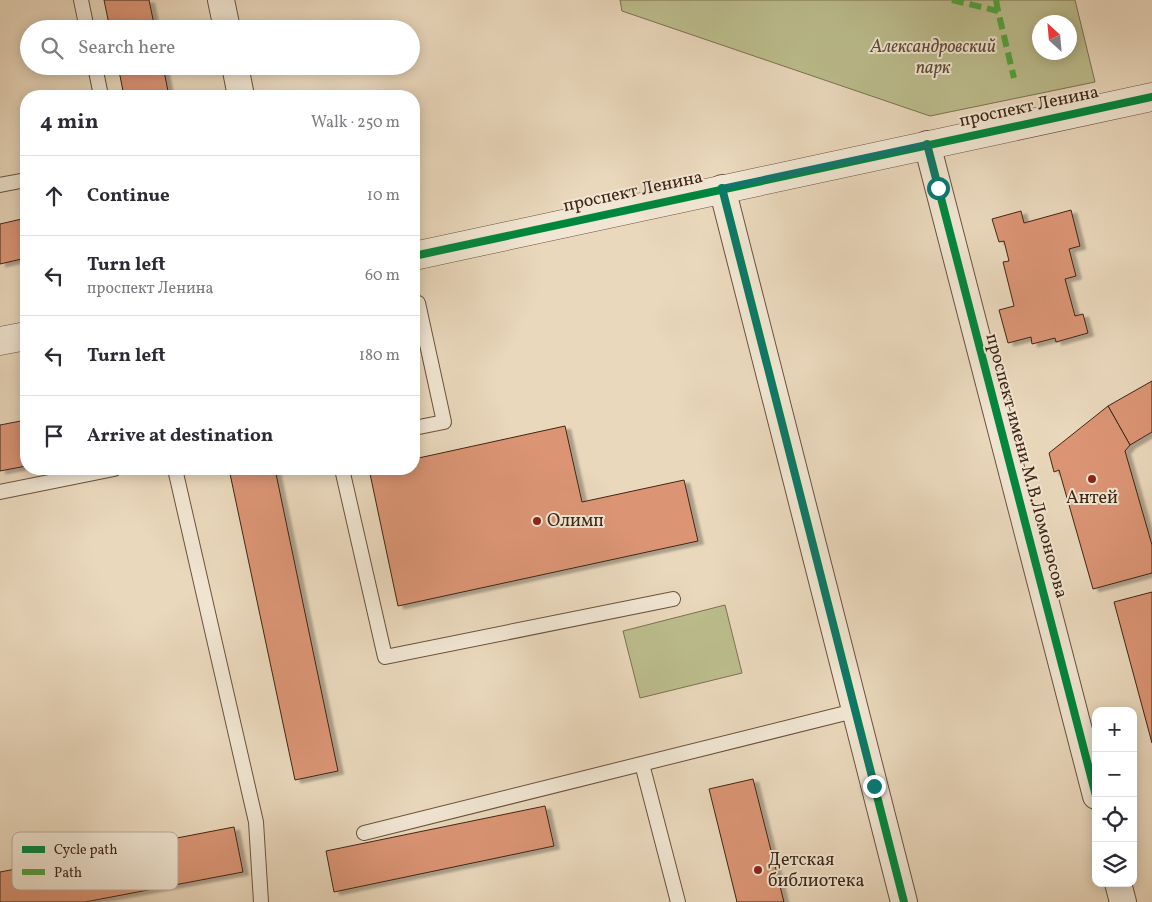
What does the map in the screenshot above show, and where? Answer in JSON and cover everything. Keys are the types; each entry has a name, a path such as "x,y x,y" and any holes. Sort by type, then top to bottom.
{"street":[{"path":"221,0 225,20"},
{"path":"237,75 240,90"},
{"name":"проспект Ленина","path":"420,255 722,188 1152,97"},
{"name":"проспект имени М.В.Ломоносова","path":"927,144 1092,781"},
{"path":"722,188 904,902"},
{"path":"0,341 20,337"},
{"path":"1119,887 1123,902"}],"lane":[{"path":"81,0 85,20"},
{"path":"97,75 100,90"},
{"path":"0,185 20,181"},
{"path":"420,312 444,422 420,427"},
{"path":"0,492 84,475"},
{"path":"176,475 256,822 261,902"},
{"path":"343,475 385,657 673,599"},
{"path":"364,833 854,711"},
{"path":"642,764 678,902"}],"green space":[{"name":"Александровский парк","path":"620,0 1075,0 1095,82 930,116 622,11"},
{"path":"725,605 742,673 640,698 623,631"}],"building":[{"path":"104,0 149,0 153,20 108,20"},
{"path":"120,75 165,75 168,90 123,90"},
{"path":"1071,210 1080,246 1069,249 1076,276 1065,279 1075,316 1083,314 1088,333 1056,342 1055,338 1032,344 1031,337 1008,343 999,310 1014,306 1003,262 1009,261 1004,241 999,242 992,219 1021,211 1024,223"},
{"path":"20,219 20,259 0,264 0,224"},
{"path":"1152,381 1152,432 1130,445 1108,406"},
{"path":"1108,406 1130,445 1125,451 1152,545 1152,573 1093,589 1059,470 1054,472 1049,453"},
{"path":"20,421 20,467 0,471 0,425"},
{"name":"Олимп","path":"565,426 582,502 684,480 698,541 398,606 370,475 420,475 420,458"},
{"path":"230,475 276,475 338,771 295,780"},
{"path":"1152,592 1152,743 1114,602"},
{"path":"753,779 784,902 737,902 709,789"},
{"path":"545,806 554,846 334,892 326,851"},
{"path":"234,827 243,872 178,884 178,838"},
{"path":"12,870 12,890 148,890 85,902 0,902 0,872"}],"marked path":[{"path":"952,0 998,11 1014,78"},
{"path":"996,0 998,11"}],"cycle path":[{"path":"420,255 1152,97"},
{"path":"927,144 1092,781"},
{"path":"722,188 904,902"}],"place":[{"name":"Антей","path":"1092,479"},
{"name":"Олимп","path":"537,521"},
{"name":"Детская библиотека","path":"758,870"}],"route":[{"path":"874,786 722,188 927,144 938,188"}]}
